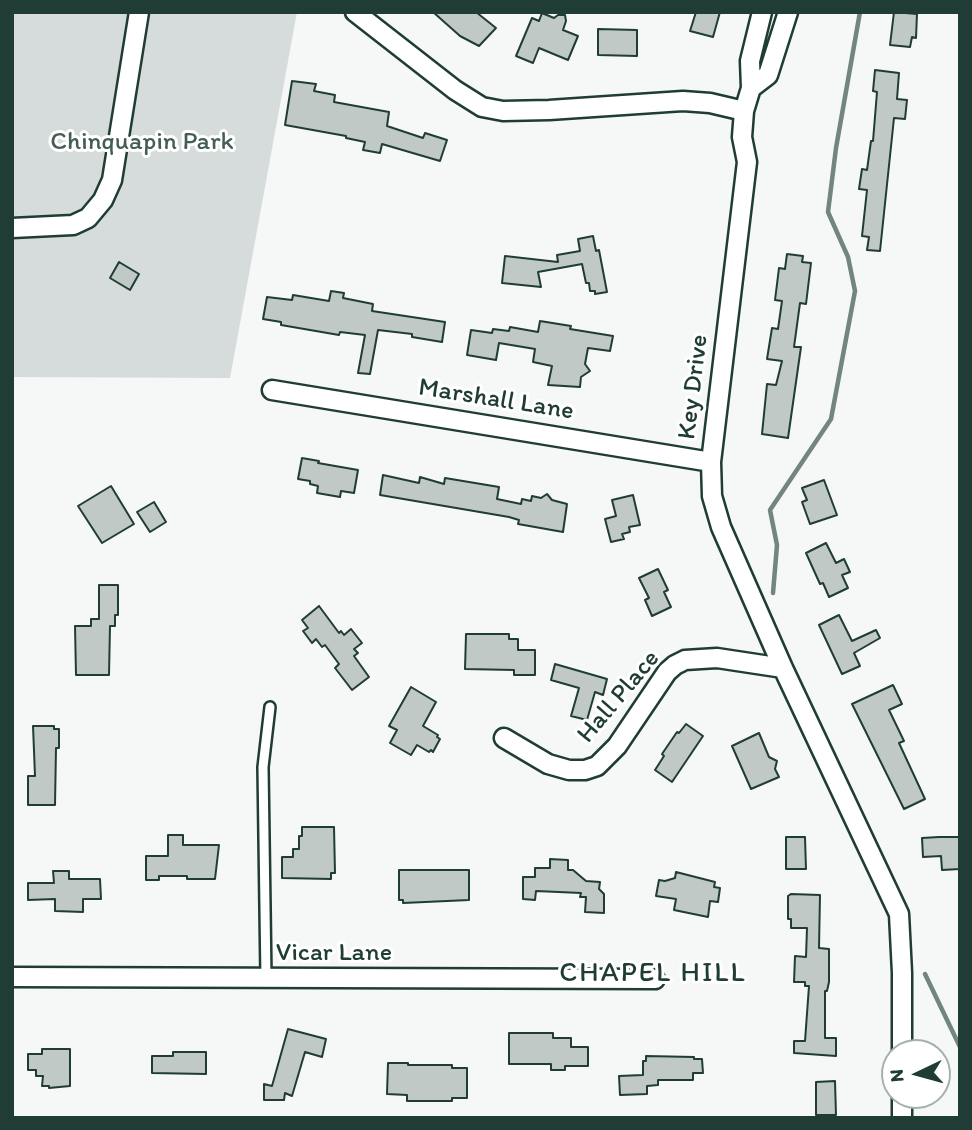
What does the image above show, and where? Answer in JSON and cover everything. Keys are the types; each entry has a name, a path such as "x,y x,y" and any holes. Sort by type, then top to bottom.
{"street":[{"path":"12,228 73,225 88,218 103,200 112,180 139,12"},
{"path":"751,88 750,61 762,12"},
{"path":"751,88 768,75 789,12"},
{"path":"358,13 455,90 482,107 503,111 570,110 683,101 710,103 744,111"},
{"name":"Key Drive","path":"751,88 744,111 742,137 747,162 711,462 712,496 721,527 783,668 898,914 902,973 902,1039"},
{"name":"Marshall Lane","path":"272,390 711,462"},
{"name":"Hall Place","path":"504,738 548,764 585,771 597,766 617,746 667,672 675,665 685,660 717,658 783,668"},
{"name":"Vicar Lane","path":"12,977 655,979"}],"lane":[{"path":"266,979 263,767 270,707"}],"green space":[{"name":"Chinquapin Park","path":"12,12 297,12 230,378 12,377"}],"building":[{"path":"433,12 476,12 496,28 479,46 460,36"},
{"path":"696,12 720,12 713,37 690,31"},
{"path":"894,12 917,14 916,38 912,37 910,47 890,45"},
{"path":"542,13 554,18 565,15 563,30 578,36 568,60 539,48 533,63 516,56 532,18 539,21"},
{"path":"598,29 637,30 637,56 598,55"},
{"path":"875,70 899,73 897,99 907,100 905,119 894,118 880,251 867,250 869,237 862,236 867,190 859,189 862,169 867,170 873,141 877,92 873,91"},
{"path":"292,81 316,84 314,91 335,95 334,102 389,112 387,126 423,138 425,133 447,140 440,161 382,144 380,153 363,150 365,142 285,125"},
{"path":"593,236 596,251 599,250 607,292 595,294 595,291 590,291 582,264 538,272 541,287 502,283 505,256 558,262 557,255 580,251 578,239"},
{"path":"787,254 803,256 802,262 811,263 806,304 800,303 794,347 801,347 788,438 762,434 767,384 776,385 782,361 767,359 772,328 778,329 782,301 775,300 779,268 785,269"},
{"path":"119,262 139,274 130,290 110,278"},
{"path":"331,291 344,293 343,298 373,304 372,311 445,322 442,342 412,337 412,334 378,330 370,374 358,373 365,335 340,332 339,335 281,325 281,322 263,319 267,297 292,300 293,295 329,301"},
{"path":"540,321 613,336 610,351 588,348 585,364 590,371 581,377 580,387 548,385 552,366 533,362 535,349 499,343 496,360 467,355 471,330 492,333 493,329 509,331 510,327 538,332"},
{"path":"302,458 358,470 354,493 341,491 340,497 317,493 318,486 298,479"},
{"path":"383,475 419,483 420,477 444,484 445,478 499,487 497,499 521,504 522,499 531,501 532,496 541,498 547,494 552,500 567,504 563,532 518,524 519,520 509,517 380,495"},
{"path":"824,480 837,515 810,524 802,502 807,500 802,488"},
{"path":"111,486 134,524 102,543 78,506"},
{"path":"633,495 640,525 629,527 630,532 622,534 624,539 611,542 605,519 616,516 612,500"},
{"path":"154,502 166,522 150,532 137,512"},
{"path":"826,543 836,563 844,559 850,572 842,575 848,588 829,597 806,553"},
{"path":"658,569 668,590 664,592 671,607 652,616 645,600 649,598 639,578"},
{"path":"99,585 118,585 118,615 115,615 115,626 110,626 109,675 76,675 75,626 91,626 91,619 99,619"},
{"path":"319,606 339,633 341,631 344,635 351,629 362,643 354,649 358,653 354,656 369,677 352,690 335,668 339,664 325,645 322,647 316,639 312,643 303,631 308,628 302,620"},
{"path":"839,615 852,641 876,630 880,638 854,653 860,666 842,674 819,625"},
{"path":"466,634 509,634 509,639 518,639 518,650 535,650 535,675 514,675 514,670 465,669"},
{"path":"555,664 607,679 603,695 595,692 587,720 571,716 579,688 551,680"},
{"path":"893,685 902,704 889,710 904,741 899,743 925,799 904,809 852,704"},
{"path":"411,687 436,702 423,726 440,739 433,752 417,745 411,755 390,743 397,730 389,726"},
{"path":"686,724 703,736 672,782 655,770 664,756 662,754"},
{"path":"33,726 54,726 54,729 59,729 55,805 28,805 28,776 35,776"},
{"path":"759,733 769,757 777,761 775,769 779,777 751,789 732,746"},
{"path":"302,827 334,827 335,873 331,873 331,879 282,878 282,857 293,857 293,849 299,849"},
{"path":"168,835 183,835 183,845 219,845 215,879 159,876 159,880 146,880 146,856 168,856"},
{"path":"786,837 805,837 806,869 786,869"},
{"path":"960,837 960,869 942,870 941,856 923,857 922,838"},
{"path":"550,859 568,860 568,870 573,870 586,881 600,882 599,889 604,894 604,913 585,912 586,897 580,897 581,893 536,891 535,900 523,899 523,877 535,877 535,868 550,868"},
{"path":"399,870 469,870 469,900 403,903 403,900 399,900"},
{"path":"53,871 69,871 69,879 100,879 101,899 83,899 83,912 55,911 55,899 28,900 28,883 54,883"},
{"path":"676,872 715,882 714,887 720,888 718,902 710,901 708,917 674,910 676,899 656,896 659,880 675,878"},
{"path":"820,895 819,948 829,949 829,982 825,991 825,1038 836,1038 836,1056 794,1053 794,1041 805,1041 809,986 805,986 805,982 794,982 795,956 806,957 807,928 791,928 791,919 788,919 788,896"},
{"path":"288,1029 326,1039 322,1057 305,1052 292,1096 285,1093 284,1100 264,1100 264,1084 272,1086"},
{"path":"509,1033 553,1033 553,1038 571,1038 571,1047 588,1047 588,1066 565,1066 565,1070 551,1070 551,1064 509,1064"},
{"path":"42,1049 70,1049 70,1086 42,1086 43,1076 36,1076 36,1070 28,1070 28,1054 42,1054"},
{"path":"173,1052 206,1052 206,1074 152,1073 152,1056 173,1056"},
{"path":"646,1056 702,1059 703,1073 693,1073 693,1080 658,1080 658,1085 647,1086 647,1094 620,1095 619,1076 643,1075 643,1061 646,1061"},
{"path":"388,1063 467,1068 467,1098 452,1098 452,1101 407,1101 407,1095 387,1094"},
{"path":"835,1081 836,1115 816,1115 816,1082"}],"waterway":[{"path":"773,593 777,545 770,510 831,419 855,291 848,257 828,212 836,148 860,12"},
{"path":"925,974 960,1047"}],"district":[{"name":"CHAPEL HILL","path":"653,974"}]}
